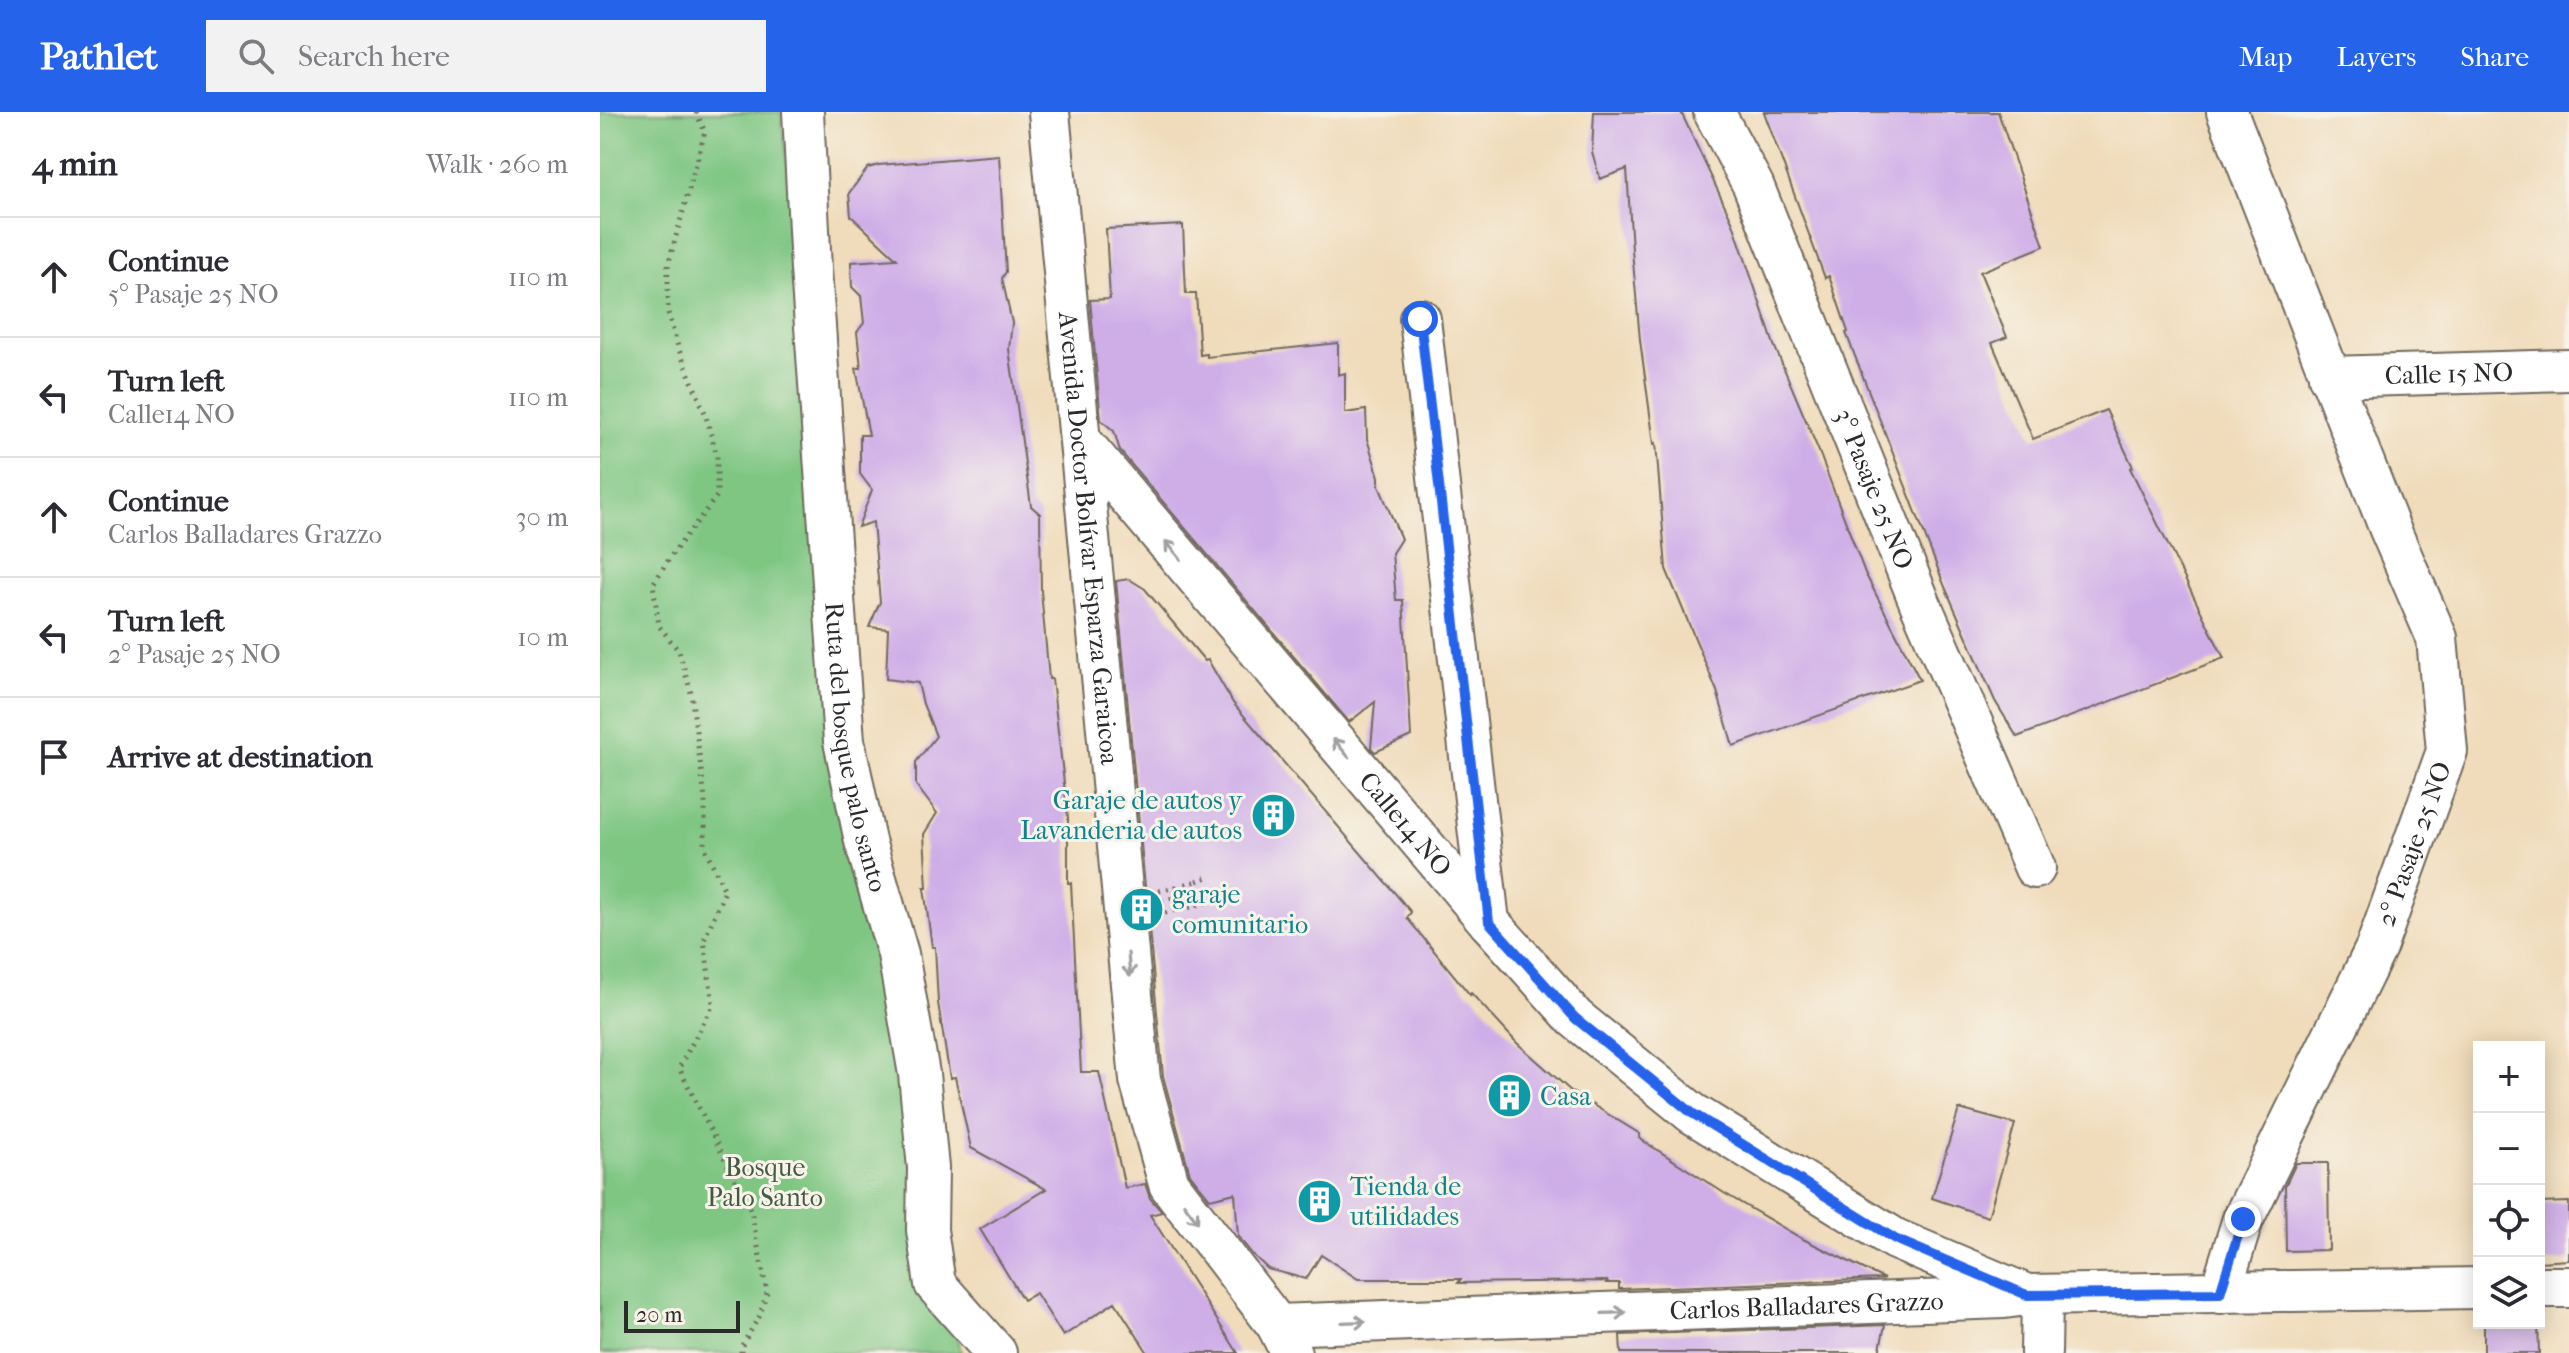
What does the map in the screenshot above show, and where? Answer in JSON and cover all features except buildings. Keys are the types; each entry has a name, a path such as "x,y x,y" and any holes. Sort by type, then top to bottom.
{"street":[{"name":"Ruta del bosque palo santo","path":"803,112 844,741 865,841 898,954 919,1074 928,1168 927,1230 935,1284 996,1353"},
{"name":"Avenida Doctor Bolívar Esparza Garaicoa","path":"1049,112 1140,1080 1169,1184 1284,1339"},
{"name":"3° Pasaje 25 NO","path":"1714,112 1753,185 1920,603 2035,868"},
{"name":"2° Pasaje 25 NO","path":"2220,1293 2243,1219 2376,948 2447,751 2437,638 2329,377 2227,112"},
{"path":"1420,319 1489,922"},
{"name":"Calle 15 NO","path":"2329,377 2569,370"},
{"name":"Calle14 NO","path":"1081,441 1489,922 1575,1018 1692,1113 1895,1239 2034,1295"},
{"path":"2545,1287 2569,1287"},
{"name":"Carlos Balladares Grazzo","path":"1284,1339 2034,1295 2473,1288"},
{"path":"2034,1295 2041,1353"}],"path":[{"path":"696,112 705,132 668,265 668,313 679,350 705,413 717,456 717,496 653,584 659,626 679,651 691,693 705,799 705,848 725,891 704,940 713,1005 679,1068 751,1211 767,1293 741,1353"},
{"path":"1157,902 1177,897 1183,885 1208,877 1207,874"},
{"path":"1159,889 1176,887 1181,890"},
{"path":"1177,897 1188,908 1217,899 1224,906"}],"green space":[{"name":"Bosque Palo Santo","path":"600,112 781,112 876,846 961,1353 600,1353"}],"place":[{"name":"Garaje de autos y Lavanderia de autos","path":"1273,815"},
{"name":"garaje comunitario","path":"1141,909"},
{"name":"Casa","path":"1509,1096"},
{"name":"Tienda de utilidades","path":"1319,1201"}],"route":[{"path":"1420,319 1489,922 1575,1018 1692,1113 1895,1239 2027,1295 2220,1293 2243,1219"}]}
